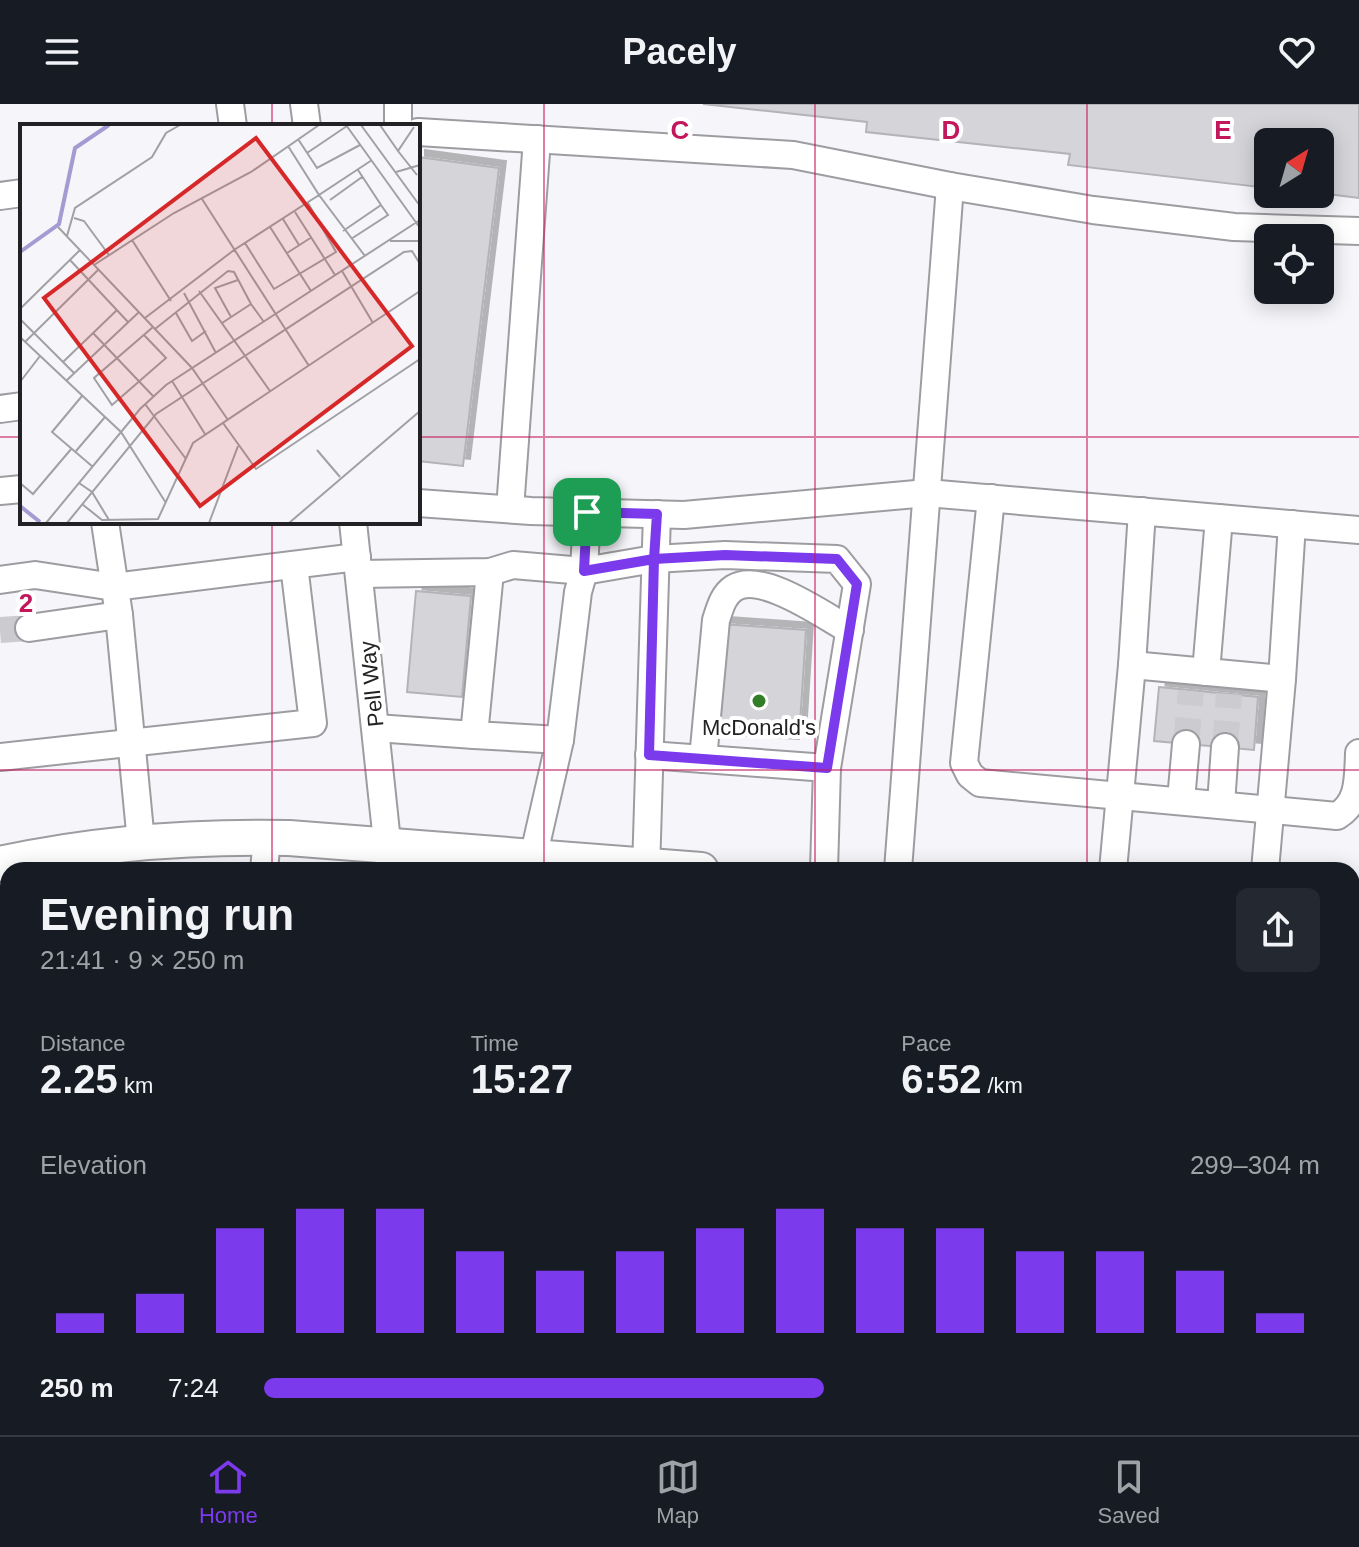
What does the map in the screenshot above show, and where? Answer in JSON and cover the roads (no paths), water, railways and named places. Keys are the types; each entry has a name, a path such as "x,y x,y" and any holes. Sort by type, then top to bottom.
{"main road":[{"path":"36,862 90,859 141,842 231,837 266,854 533,858 578,862"}],"street":[{"path":"230,104 233,124"},
{"path":"304,104 307,124"},
{"path":"420,132 793,155 1093,210 1234,227 1359,231"},
{"path":"510,509 537,139"},
{"path":"899,862 950,186"},
{"path":"0,196 20,193"},
{"path":"0,409 20,406"},
{"path":"0,491 20,489"},
{"path":"420,503 684,515 927,493 1359,530"},
{"path":"991,498 964,763 970,775 980,783 1337,816 1350,810 1356,800 1359,753"},
{"path":"1114,862 1142,511"},
{"path":"533,858 560,740 578,592 584,571 587,512"},
{"path":"646,862 657,514"},
{"path":"1210,680 1219,518"},
{"path":"105,524 119,615 141,842"},
{"name":"Pell Way","path":"353,524 390,858"},
{"path":"1266,862 1292,524"},
{"path":"722,601 715,584 725,555"},
{"path":"0,580 35,575 114,587 294,565 490,572 513,565 584,571 654,559 725,555 837,559 857,584 827,768 824,862"},
{"path":"0,757 313,723 294,565"},
{"path":"474,735 490,572"},
{"path":"703,759 716,620 722,601 732,589 745,583 763,585 850,630"},
{"path":"29,628 119,615"},
{"path":"1132,665 1210,680 1282,679"},
{"path":"376,728 560,740"},
{"path":"1181,800 1186,744"},
{"path":"1221,804 1225,747"},
{"path":"649,755 827,768"}],"tunnel":[{"path":"0,630 29,628"},
{"path":"1186,744 1191,691"},
{"path":"1225,747 1229,694"}],"place":[{"name":"McDonald's","path":"759,701"}]}
